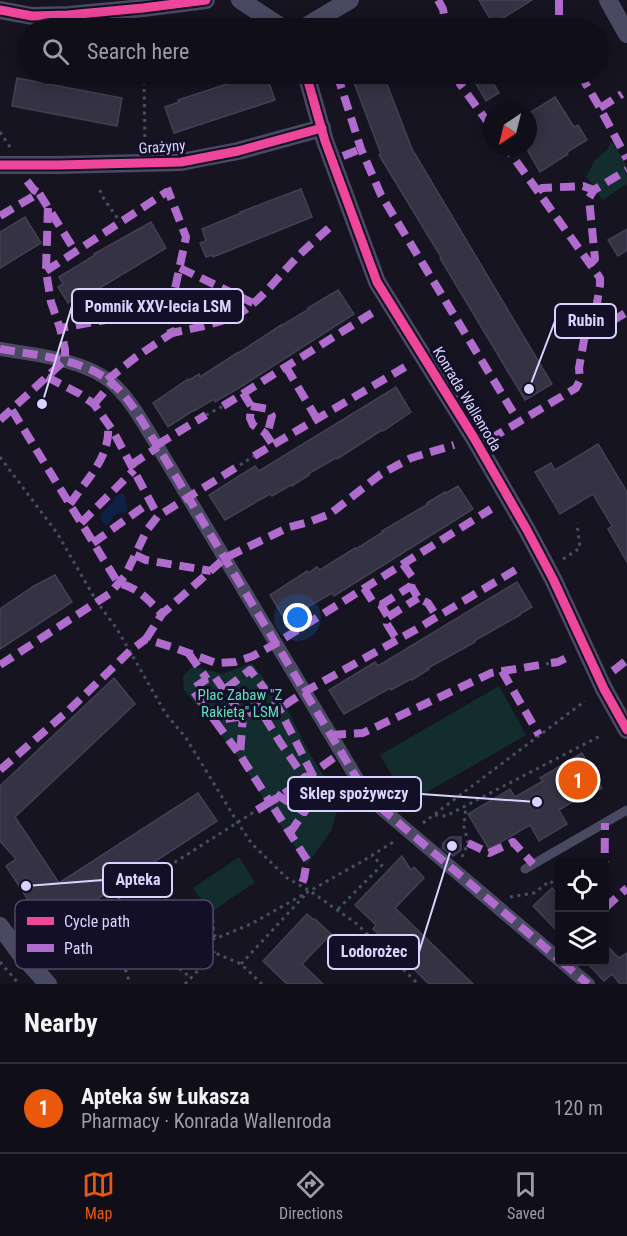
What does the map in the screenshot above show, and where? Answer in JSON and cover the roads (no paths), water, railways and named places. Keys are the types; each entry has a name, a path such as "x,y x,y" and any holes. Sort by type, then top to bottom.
{"street":[{"path":"0,10 32,16 69,15 206,0"},
{"path":"240,0 268,18"},
{"path":"320,18 350,0"},
{"path":"608,0 627,34"},
{"name":"Konrada Wallenroda","path":"309,84 325,141 377,282 474,438 527,530 553,579 604,689 627,730"},
{"name":"Grażyny","path":"0,165 181,162 238,151 322,128"},
{"path":"0,349 65,360 99,374 112,383 129,403 158,447 359,782 381,808 555,956"},
{"path":"2,934 15,948"},
{"path":"567,966 588,984"},
{"path":"34,969 48,984"}],"lane":[{"path":"525,869 627,810"}],"water":[{"path":"122,493 125,496 128,511 115,514 107,525 100,517 116,496"}],"place":[{"name":"Rubin","path":"529,389"},
{"name":"Pomnik XXV-lecia LSM","path":"42,404"},
{"name":"Apteka św Łukasza","path":"578,780"},
{"name":"Sklep spożywczy","path":"537,802"},
{"name":"Lodorożec","path":"452,846"},
{"name":"Apteka","path":"26,886"}],"park label":[{"name":"Plac Zabaw \"Z Rakietą\" LSM","path":"240,704"}]}
